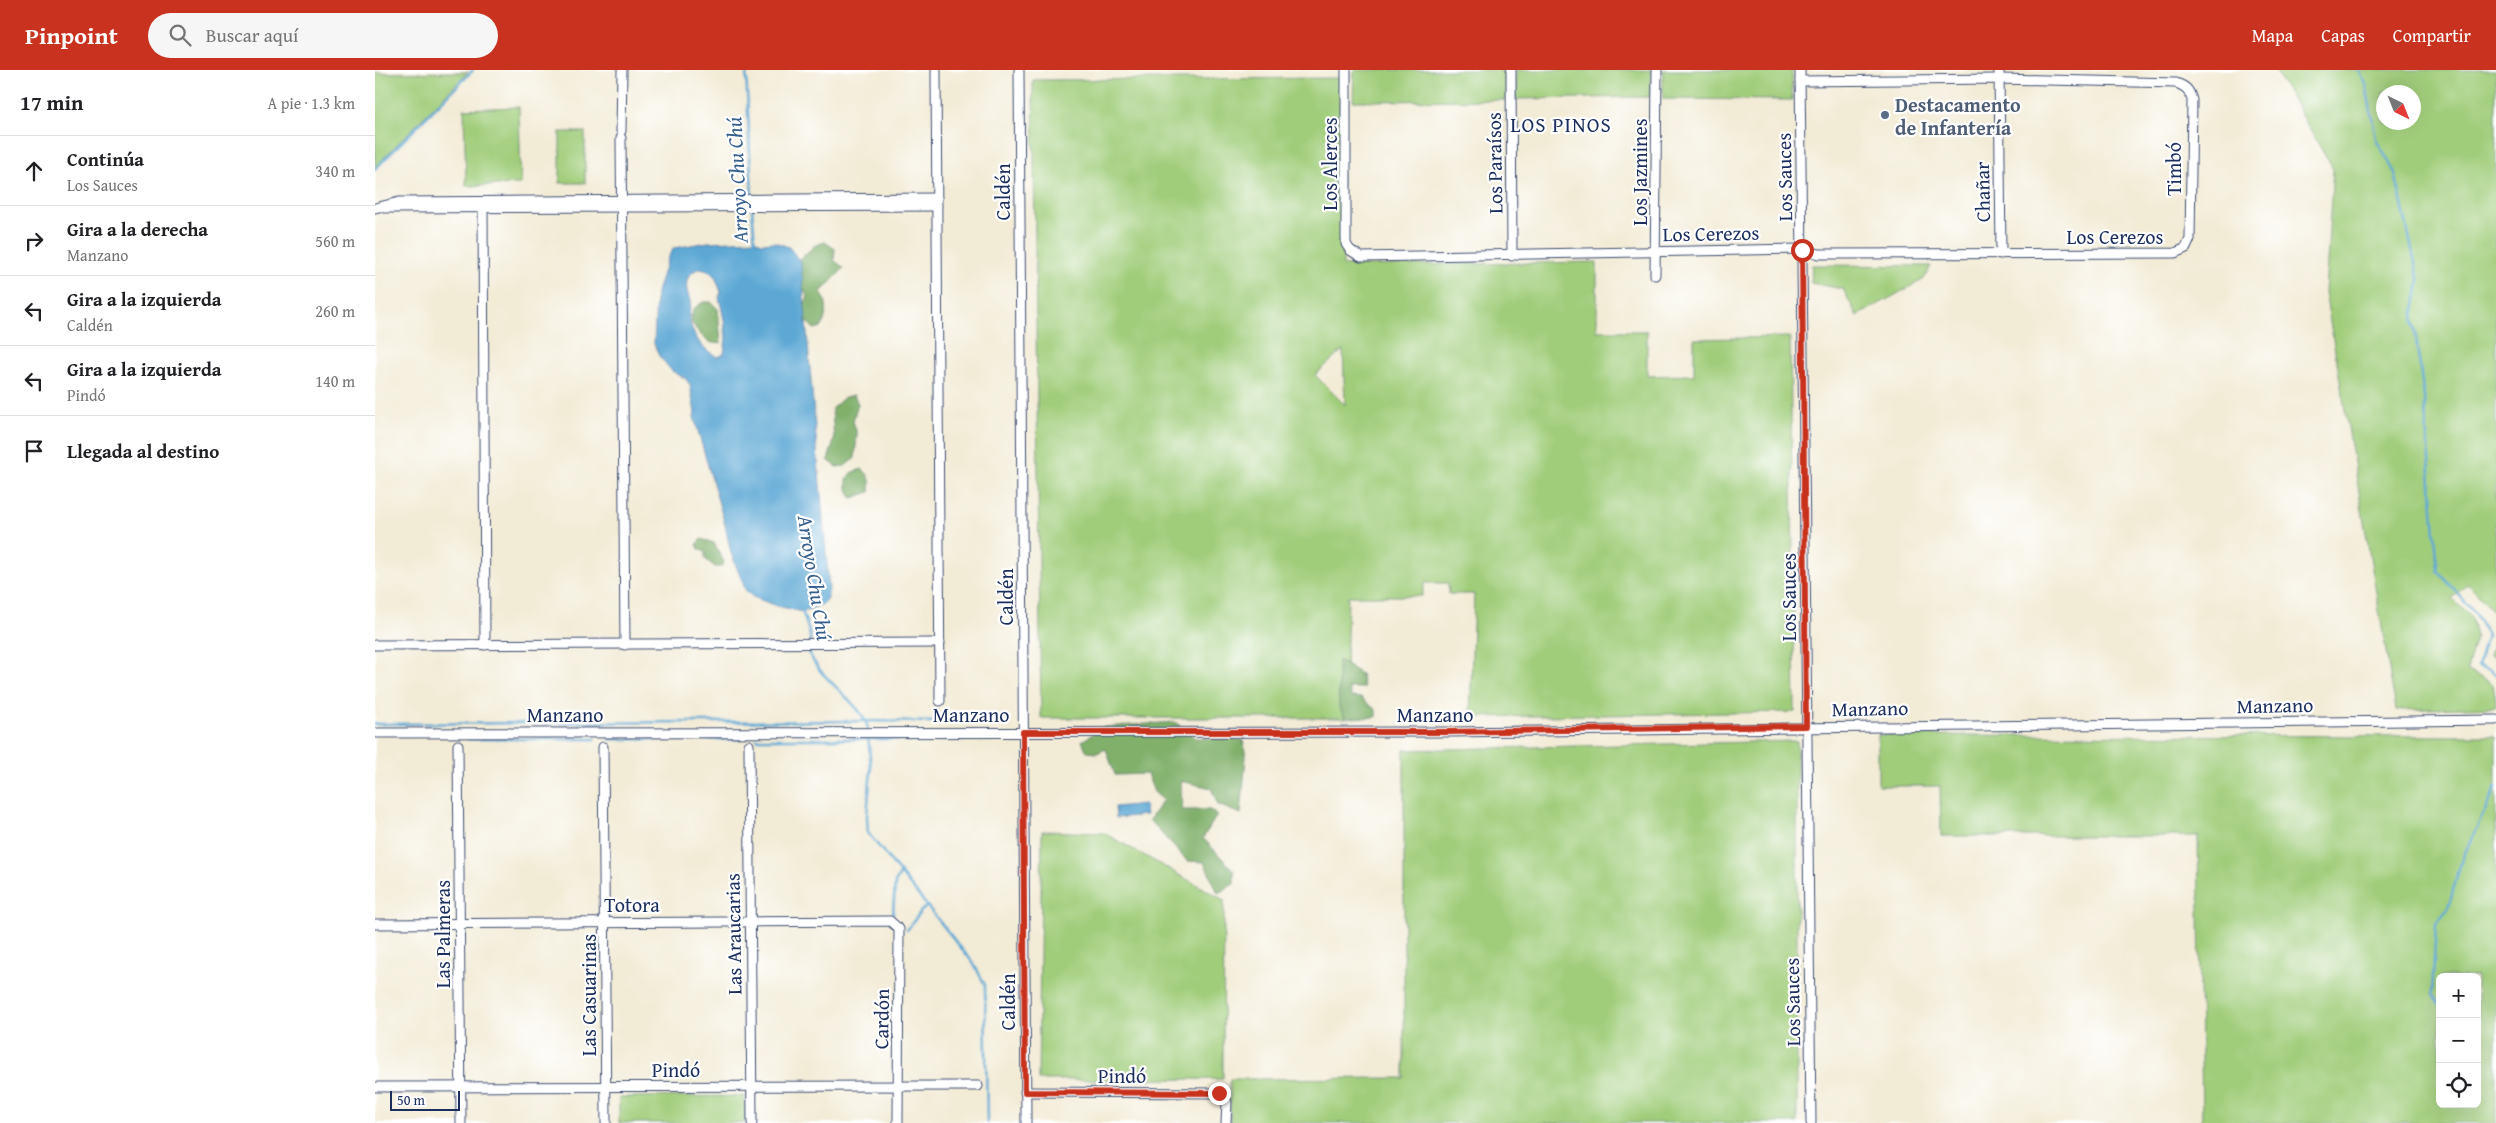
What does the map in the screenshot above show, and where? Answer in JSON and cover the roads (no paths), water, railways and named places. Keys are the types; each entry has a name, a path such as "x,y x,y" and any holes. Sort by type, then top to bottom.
{"street":[{"path":"622,70 625,644"},
{"path":"936,70 940,700"},
{"name":"Caldén","path":"1019,70 1026,1123"},
{"name":"Los Alerces","path":"1346,70 1346,244 1355,254"},
{"name":"Los Paraísos","path":"1511,70 1512,256"},
{"name":"Los Jazmines","path":"1655,275 1657,70"},
{"name":"Los Sauces","path":"1800,70 1811,1123"},
{"path":"1800,81 1999,75"},
{"name":"Timbó","path":"1999,75 2176,83 2189,89 2191,100 2190,239 2186,248"},
{"name":"Chañar","path":"1999,75 2001,254"},
{"path":"375,208 399,202 483,205 937,202"},
{"path":"483,205 485,645"},
{"name":"Los Cerezos","path":"1355,254 1368,258 1802,250 1819,254 2175,253 2186,248"},
{"path":"375,646 940,643"},
{"name":"Manzano","path":"375,733 863,731 1448,732 1806,726 2496,720"},
{"name":"Las Araucarias","path":"749,744 752,1123"},
{"name":"Las Palmeras","path":"458,745 461,1123"},
{"name":"Las Casuarinas","path":"603,746 606,1123"},
{"name":"Totora","path":"375,924 890,921"},
{"name":"Cardón","path":"890,921 899,929 898,1123"},
{"name":"Pindó","path":"375,1087 978,1086"},
{"name":"Pindó","path":"1025,1092 1219,1093 1227,1102 1226,1123"}],"water":[{"path":"755,240 762,243 774,242 789,247 801,263 829,589 827,599 823,604 802,612 777,606 753,597 746,591 731,553 725,525 694,417 690,385 686,379 672,371 659,356 654,344 656,295 668,257 674,248 708,242","holes":["702,268 714,274 721,292 719,297 726,338 724,354 718,357 707,351 692,330 687,290 687,281 691,273 696,270"]},
{"path":"1144,804 1146,815 1116,818 1115,807"}],"waterway":[{"path":"375,169 473,70"},
{"name":"Arroyo Chu Chú","path":"746,70 752,198"},
{"name":"Arroyo Chu Chú","path":"2358,70 2366,85 2376,139 2395,173 2419,281 2413,317 2424,397 2438,571 2476,614 2487,635 2478,666 2490,670 2496,675"},
{"name":"Arroyo Chu Chú","path":"752,209 755,243"},
{"name":"Arroyo Chu Chú","path":"802,610 810,641"},
{"name":"Arroyo Chu Chú","path":"809,647 811,657 818,667 858,710 865,720 868,730"},
{"path":"375,724 867,721 1009,723"},
{"name":"Arroyo Chu Chú","path":"868,735 871,768 867,816 868,833 974,964 985,985 987,1123"},
{"path":"468,739 595,739"},
{"path":"610,739 742,739"},
{"path":"757,739 1008,739"},
{"path":"2436,1000 2432,994 2436,924 2448,908 2462,859 2496,787"},
{"path":"893,914 895,883 901,872"},
{"path":"907,930 927,906"}],"place":[{"name":"Destacamento de Infantería","path":"1885,115"}],"district":[{"name":"LOS PINOS","path":"1561,124"}]}
